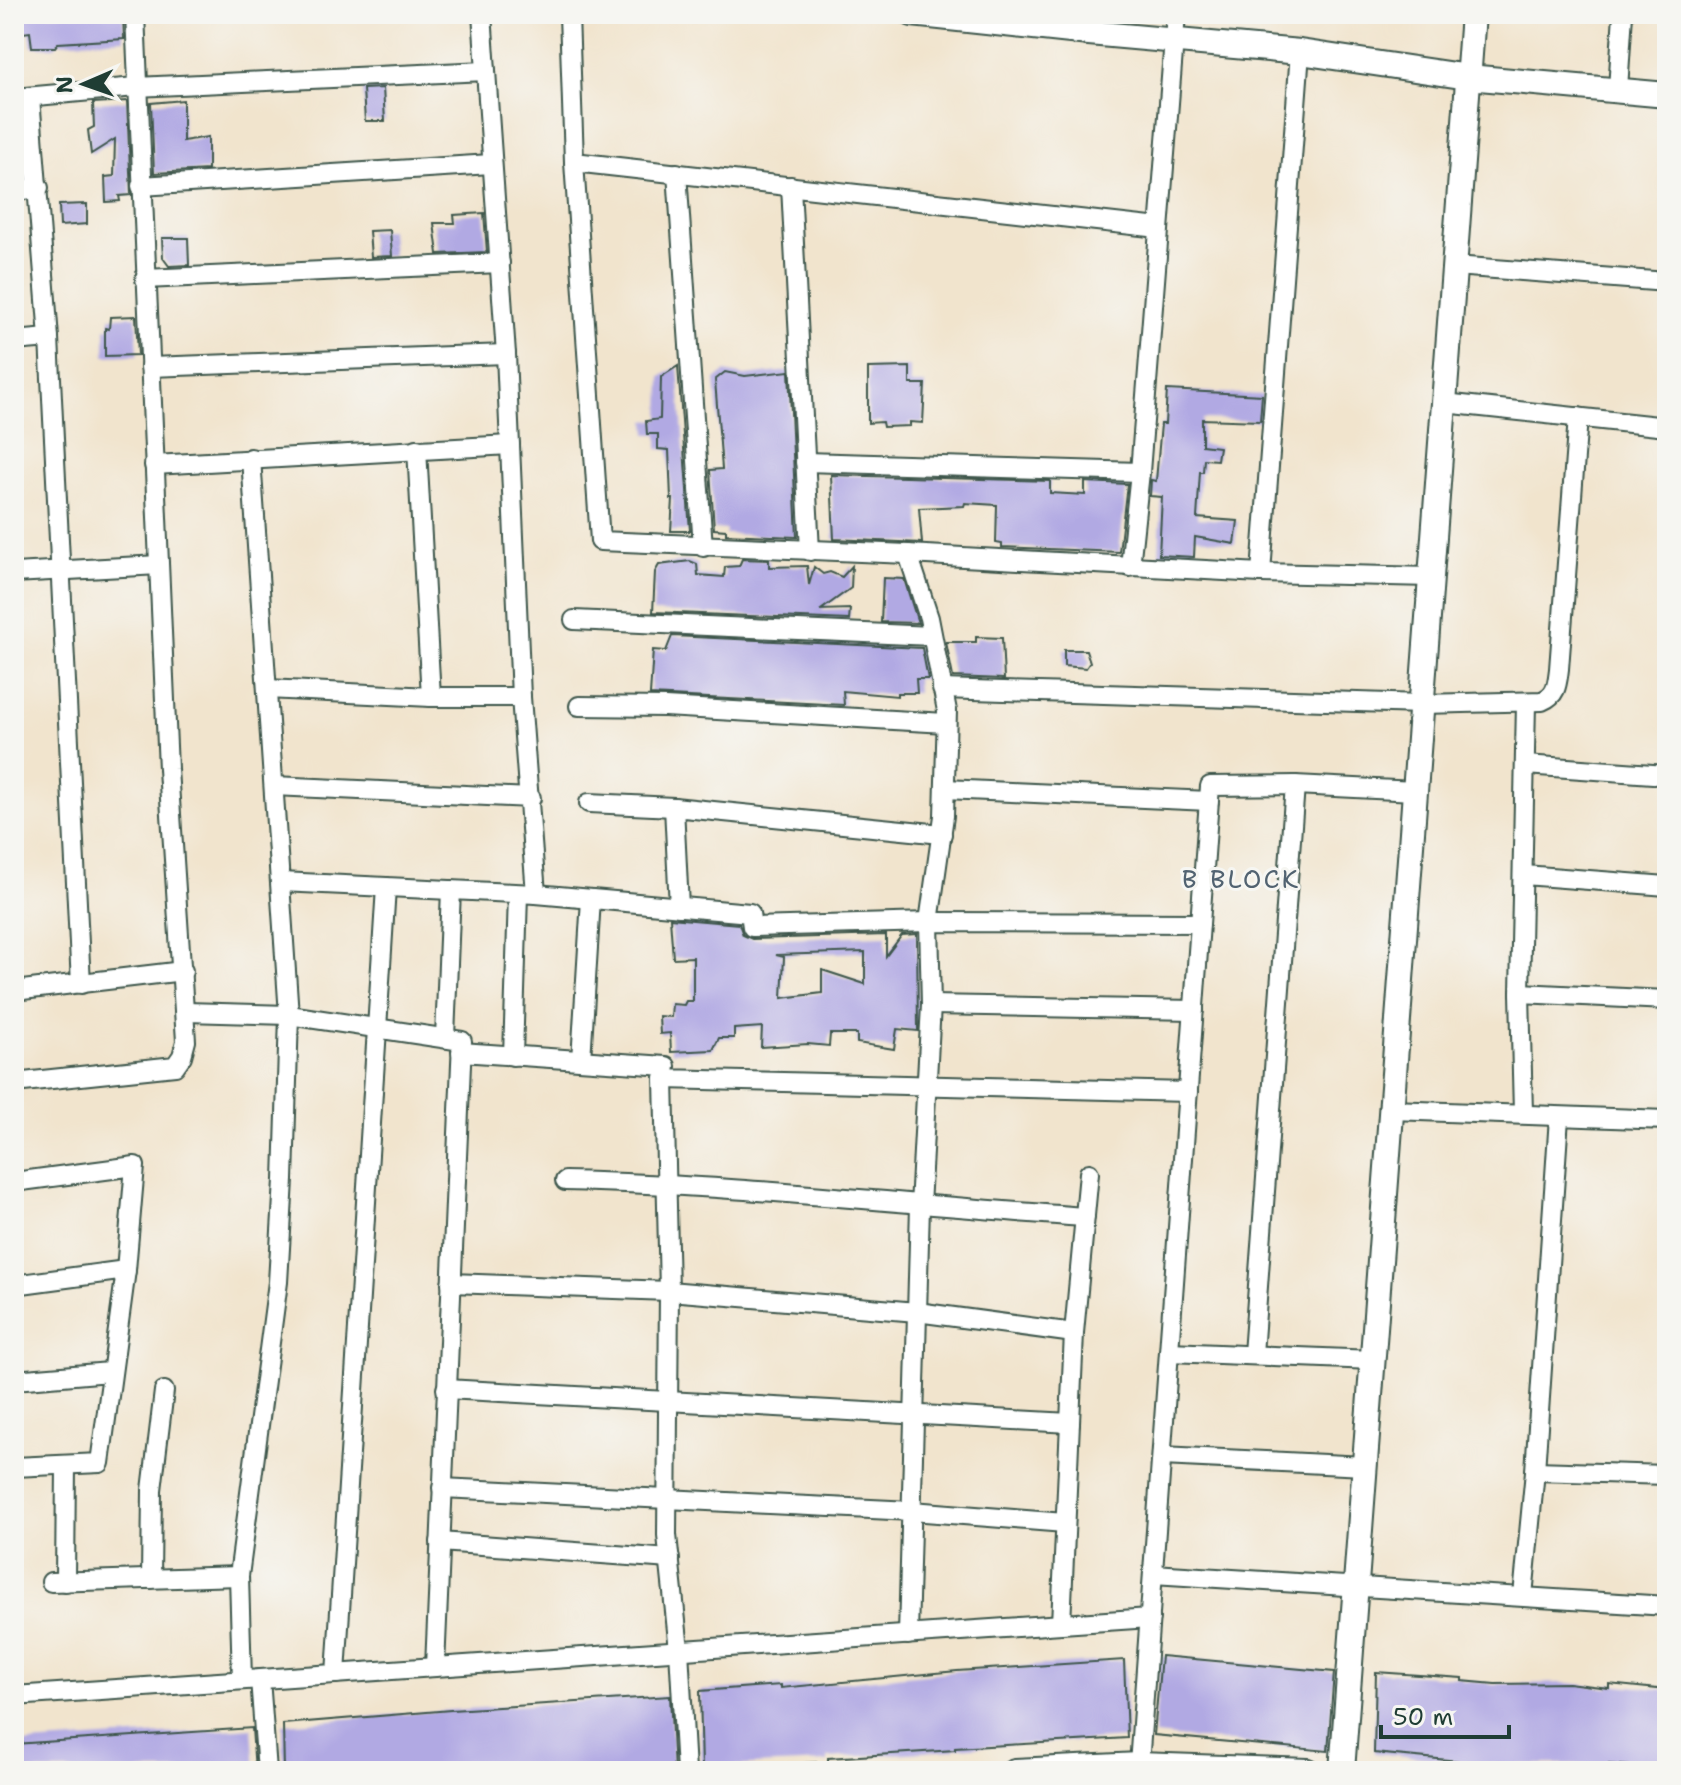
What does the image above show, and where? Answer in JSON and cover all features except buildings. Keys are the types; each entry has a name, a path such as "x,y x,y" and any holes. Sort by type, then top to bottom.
{"street":[{"path":"14,1083 175,1066 186,1041 168,769 135,14"},
{"path":"482,14 506,354 521,697 531,798 527,894 513,1056"},
{"path":"569,14 574,162 600,541 1261,573 1431,577"},
{"path":"912,14 1089,24 1174,39 1300,52 1468,77 1667,95"},
{"path":"1130,567 1176,14"},
{"path":"1342,1771 1473,14"},
{"path":"1618,89 1623,14"},
{"path":"1261,573 1300,52"},
{"path":"81,984 49,338 39,188 22,97 136,87 486,71"},
{"path":"574,162 1159,228"},
{"path":"141,186 491,164"},
{"path":"677,173 703,547"},
{"path":"791,186 810,551"},
{"path":"14,191 39,188"},
{"path":"145,279 500,263"},
{"path":"1454,266 1667,282"},
{"path":"14,341 49,338"},
{"path":"150,367 506,354"},
{"path":"1444,403 1667,427"},
{"path":"942,689 1422,704 1526,703 1552,697 1557,686 1578,417"},
{"path":"154,465 510,445"},
{"path":"417,449 431,697"},
{"path":"251,458 289,1015 278,1282 239,1576 251,1679 267,1771"},
{"path":"805,462 1140,472"},
{"path":"908,554 932,636 946,723 942,834 929,922 931,1005 920,1206 908,1635"},
{"path":"14,573 159,565"},
{"path":"574,620 932,636"},
{"path":"267,689 431,697 521,697"},
{"path":"1523,1113 1520,993 1526,703"},
{"path":"579,706 665,707 946,723"},
{"path":"1525,765 1667,775"},
{"path":"1139,1765 1210,786 1295,785 1415,791"},
{"path":"1253,1354 1295,785"},
{"path":"274,786 531,798"},
{"path":"945,789 1209,801"},
{"path":"589,803 674,807 942,834"},
{"path":"674,807 679,907"},
{"path":"1524,875 1667,886"},
{"path":"281,882 527,894 750,913 752,927 929,922 1200,923"},
{"path":"336,1674 386,887"},
{"path":"445,1037 451,890"},
{"path":"581,1060 591,899"},
{"path":"14,991 183,971"},
{"path":"1520,993 1667,1000"},
{"path":"931,1005 1194,1010"},
{"path":"186,1012 289,1015 462,1041 435,1667"},
{"path":"461,1052 666,1066 669,1291 667,1500 686,1771"},
{"path":"664,1079 1188,1092"},
{"path":"1392,1110 1667,1120"},
{"path":"1523,1596 1535,1471 1559,1117"},
{"path":"14,1182 135,1166 126,1270 100,1463 14,1467"},
{"path":"1061,1624 1074,1333 1089,1173"},
{"path":"565,1181 667,1183 920,1206 1085,1217"},
{"path":"14,1285 126,1270"},
{"path":"451,1283 669,1291 917,1312 1074,1333"},
{"path":"1169,1352 1373,1360"},
{"path":"14,1380 110,1372"},
{"path":"446,1389 1070,1423"},
{"path":"151,1579 152,1490 164,1391"},
{"path":"1162,1456 1365,1466"},
{"path":"66,1465 58,1582 239,1576"},
{"path":"1535,1471 1667,1475"},
{"path":"442,1488 912,1511 1065,1523"},
{"path":"440,1542 670,1559"},
{"path":"1153,1574 1667,1606"},
{"path":"14,1696 1150,1618"},
{"path":"1015,1771 1139,1765 1308,1771"}],"district":[{"name":"B BLOCK","path":"1241,879"}]}
